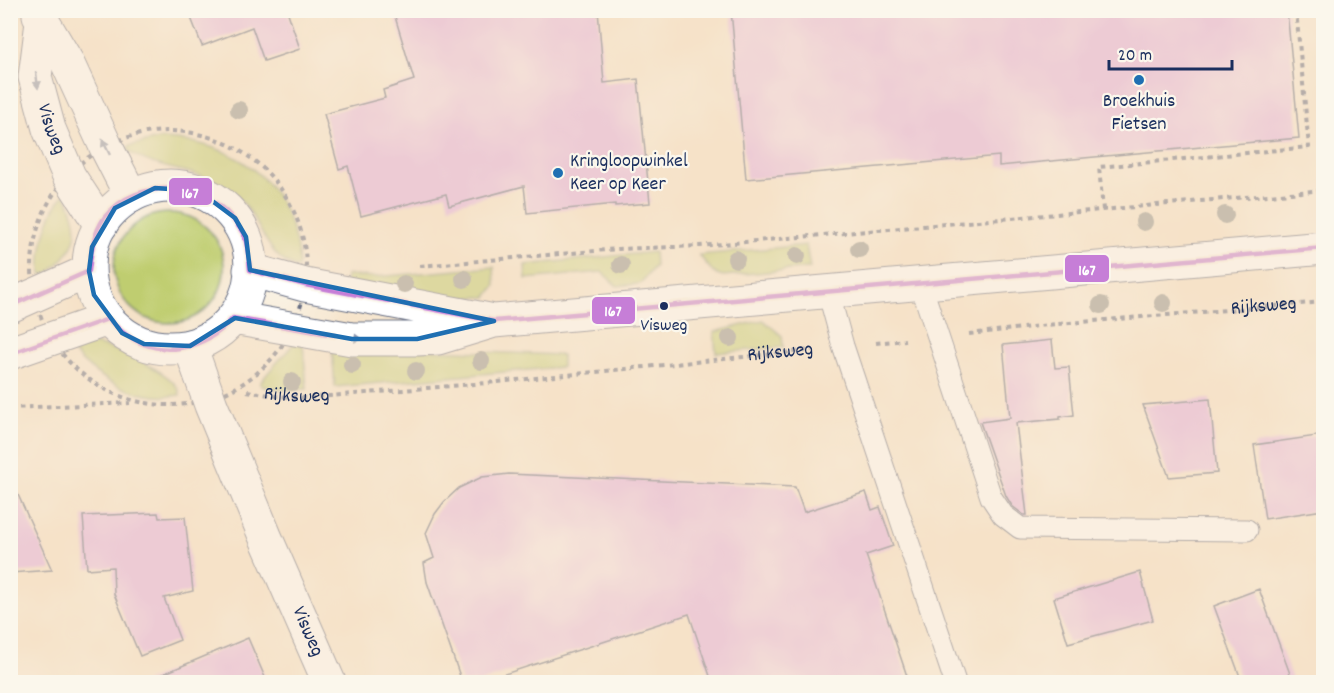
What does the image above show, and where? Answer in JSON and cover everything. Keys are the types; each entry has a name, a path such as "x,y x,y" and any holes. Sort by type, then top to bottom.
{"main road":[{"name":"Visweg","path":"39,16 67,62 131,196"},
{"name":"Visweg","path":"39,16 35,77 49,129 69,176 101,225"},
{"path":"177,186 199,192 218,202 235,218 246,237 251,260 250,282 243,304 233,318 212,337 190,346 168,349 144,344 122,333 108,319 94,295 89,271 92,247 101,225 115,208 131,196 155,188 177,186"},
{"path":"233,318 352,339 438,338 494,321 1323,249"},
{"path":"250,270 305,285 494,321"},
{"path":"10,306 89,271"},
{"path":"10,353 108,319"},
{"name":"Visweg","path":"190,346 211,405 265,536 329,682"}],"lane":[{"path":"921,285 991,497 1003,515 1020,528 1247,530"},
{"path":"828,291 843,346 955,682"}],"path":[{"path":"1103,210 1099,167 1309,147 1296,10"},
{"path":"139,135 154,131 186,131 233,145 271,176 286,196 296,218 309,262"},
{"path":"410,267 618,249 700,246 1323,190"},
{"name":"Rijksweg","path":"237,389 275,396 306,398 779,355 843,346 1057,324 1323,302"},
{"path":"10,408 131,403"}],"highlighted area":[{"path":"155,188 199,191 235,218 246,237 250,270 494,321 417,339 352,339 235,318 190,346 144,344 122,333 94,295 89,271 92,247 115,208"}],"green space":[{"path":"159,139 204,145 224,152 243,162 259,175 285,210 293,232 298,268 278,256 270,247 245,205 224,186 197,175 155,164 128,151 129,146"},
{"path":"65,194 75,220 75,239 71,248 57,265 46,275 41,274 41,254 49,221"},
{"path":"169,213 190,218 208,229 219,247 224,268 219,289 208,307 190,318 169,323 148,318 130,307 119,289 114,268 119,247 130,229 148,218"},
{"path":"806,245 810,268 723,276 714,273 699,255"},
{"path":"654,252 655,266 640,284 617,286 602,272 526,279 525,265"},
{"path":"494,267 495,286 487,297 451,298 345,282 346,275 374,277"},
{"path":"763,320 782,336 783,347 716,353 714,332"},
{"path":"71,344 99,345 133,357 170,379 180,395 149,395 120,387 94,372 72,351 69,347"},
{"path":"293,344 303,345 307,389 281,390 262,386 260,384 262,380"},
{"path":"332,349 562,355 562,367 335,387"}],"building":[{"path":"188,10 287,10 300,49 264,61 252,27 202,46"},
{"path":"393,10 598,10 604,83 638,79 650,203 615,206 615,204 527,213 524,186 449,206 446,194 361,216 348,166 339,169 324,114 385,98 383,90 414,80"},
{"path":"731,10 1287,10 1299,138 999,166 999,156 746,179"},
{"path":"1052,340 1055,368 1069,367 1074,415 1060,417 1060,419 1016,423 1027,515 1024,515 1012,506 1006,496 980,422 1010,418 1003,345"},
{"path":"1210,399 1217,473 1169,477 1143,405"},
{"path":"1323,435 1323,510 1265,519 1254,445"},
{"path":"509,474 795,487 804,512 866,492 872,510 880,507 893,546 866,555 909,682 712,682 689,614 480,682 462,682 427,582 424,563 434,558 426,533 435,514 459,488 482,477"},
{"path":"10,477 52,570 10,573"},
{"path":"158,513 159,518 185,517 193,591 164,598 180,640 140,656 114,594 113,567 87,569 83,516"},
{"path":"1140,572 1153,620 1068,643 1054,598"},
{"path":"1259,589 1293,682 1242,682 1214,606"},
{"path":"248,638 267,682 144,682"}],"transit line":[{"name":"167","path":"10,306 89,271 95,237 104,218 118,204 135,194 154,189 192,192 226,211 245,236 250,270 305,285 494,321 1324,248"},
{"name":"167","path":"12,353 108,319 138,342 167,349 180,348 203,341 214,335 233,318 334,335"}],"place":[{"name":"Broekhuis Fietsen","path":"1139,80"},
{"name":"Kringloopwinkel Keer op Keer","path":"558,173"},
{"name":"Visweg","path":"664,306"}]}
